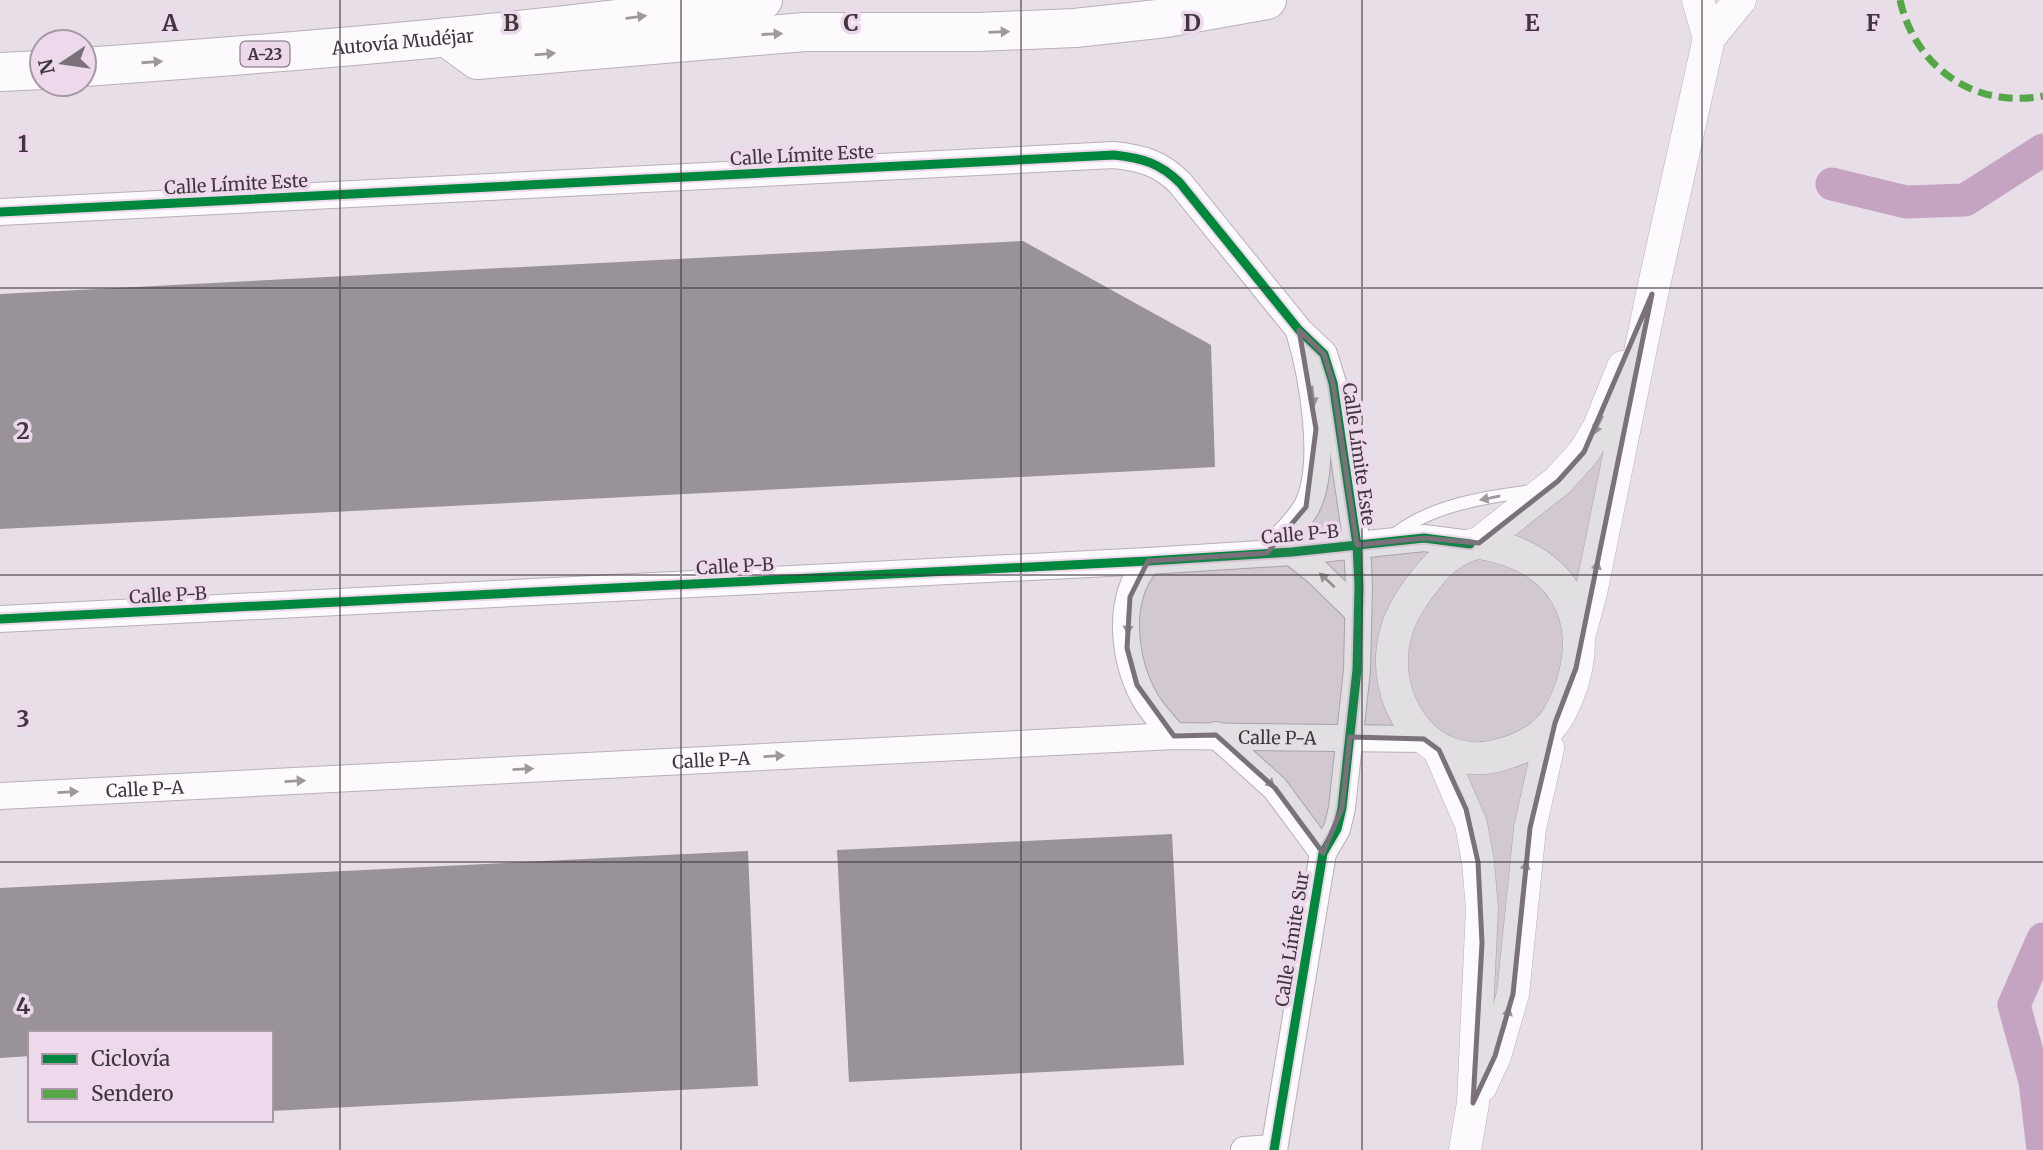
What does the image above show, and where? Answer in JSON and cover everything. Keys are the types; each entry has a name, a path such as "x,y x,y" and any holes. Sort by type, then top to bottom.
{"highway":[{"name":"Autovía Mudéjar","path":"98,66 446,37 763,0"},
{"path":"446,37 477,60 805,32 977,32 1075,28 1166,18 1267,0"},
{"path":"0,72 28,70"}],"street":[{"path":"1698,0 1709,38"},
{"path":"1473,1103 1495,1056 1513,994 1530,828 1552,735 1576,668 1579,637 1591,593 1652,294 1709,38 1740,0"},
{"name":"Calle Límite Este","path":"0,212 1114,155 1154,163 1168,171 1180,183 1299,330 1324,354 1333,383 1357,545 1359,612"},
{"path":"1465,1150 1473,1103 1482,943 1478,862 1466,809 1432,744 1412,725 1400,701 1393,670 1395,635 1410,600 1443,561 1475,544 1558,481 1584,452 1599,427 1652,294"},
{"name":"Calle Límite Este","path":"1279,553 1306,507 1312,489 1316,457 1316,429 1307,358 1299,330"},
{"name":"Calle P-B","path":"0,619 1148,561 1279,553 1424,538 1475,544"},
{"path":"1475,544 1510,550 1545,569 1573,608 1579,637"},
{"path":"1279,553 1318,573 1359,612 1357,670 1350,737"},
{"path":"1148,561 1136,579 1130,597 1127,648 1138,685 1147,702 1174,736"},
{"path":"1432,744 1465,759 1495,756 1525,746 1544,734 1552,735"},
{"name":"Calle Límite Sur","path":"1216,735 1275,788 1322,853"},
{"name":"Calle P-A","path":"0,796 1174,736 1350,737 1432,744"},
{"name":"Calle Límite Sur","path":"1274,1149 1322,853 1337,829 1340,818 1350,737"},
{"path":"1244,1150 1274,1149"}],"lane":[{"path":"1386,542 1415,520 1436,512 1485,499 1544,489"}],"highlighted area":[{"path":"1652,294 1576,668 1555,723 1530,828 1513,994 1495,1056 1473,1103 1482,943 1478,862 1466,809 1439,750 1424,739 1350,737 1342,808 1323,853 1275,788 1216,735 1174,736 1137,685 1127,648 1130,597 1148,561 1267,553 1306,507 1316,429 1299,330 1324,354 1333,383 1357,545 1424,538 1479,543 1558,481 1584,452"}],"building":[{"path":"1023,241 1211,345 1215,467 0,529 0,294"},
{"path":"1172,834 1184,1065 849,1082 837,850"},
{"path":"748,851 758,1086 273,1111 273,1031 28,1031 28,1056 0,1058 0,888"}],"waterway":[{"path":"1832,184 1906,202 1965,200 2043,150"},
{"path":"2043,939 2014,1005 2035,1081 2043,1150"}],"marked path":[{"path":"1900,0 1919,45 1951,78 1971,89 1994,96 2043,96"}],"cycle path":[{"path":"0,212 1114,155 1142,160 1165,171 1180,183 1299,330 1324,354 1333,383 1357,545 1357,670 1342,808 1337,829 1323,853 1274,1150"},
{"path":"0,619 1148,561 1292,552 1424,538 1470,544"}]}
